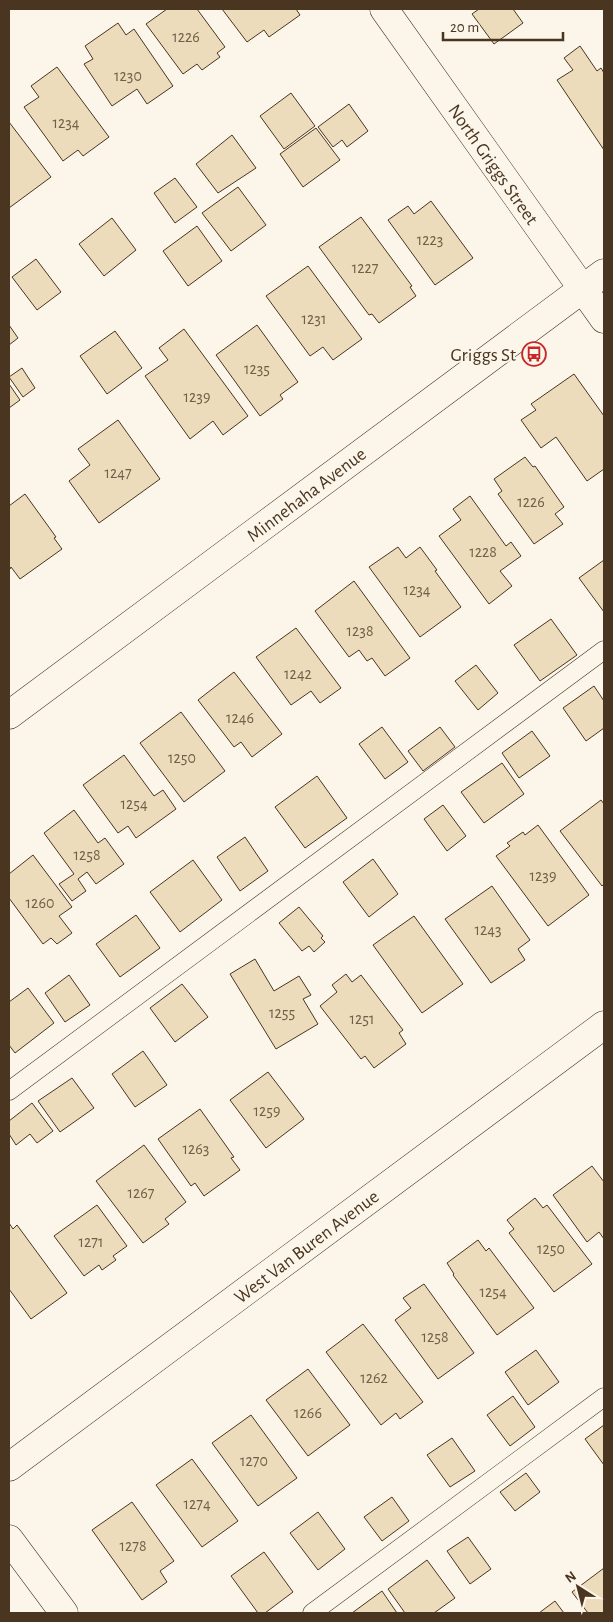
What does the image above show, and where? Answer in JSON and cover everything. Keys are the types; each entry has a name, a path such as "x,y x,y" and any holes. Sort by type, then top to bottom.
{"street":[{"name":"North Griggs Street","path":"384,9 604,319"},
{"name":"Minnehaha Avenue","path":"9,715 604,273"},
{"name":"West Van Buren Avenue","path":"9,1467 604,1025"},
{"path":"9,1539 64,1613"}],"lane":[{"path":"9,1091 604,650"},
{"path":"312,1613 604,1396"}],"building":[{"path":"167,9 197,9 225,47 217,53 220,57 202,70 197,64 183,74 146,24"},
{"path":"222,9 296,9 300,15 269,37 264,30 247,42"},
{"path":"479,9 513,9 523,23 494,44 472,14"},
{"path":"118,23 126,35 134,29 173,86 147,104 137,89 112,106 84,64 93,59 85,46"},
{"path":"580,46 597,71 601,68 604,73 604,150 557,80 573,70 564,58"},
{"path":"57,67 109,137 83,156 78,150 63,161 24,107 39,97 31,86"},
{"path":"291,93 315,126 284,149 260,116"},
{"path":"349,104 368,131 347,147 342,140 333,147 318,127"},
{"path":"9,122 51,177 9,208"},
{"path":"316,128 340,160 303,187 280,154"},
{"path":"232,135 256,168 218,193 196,164"},
{"path":"175,178 197,207 175,223 154,193"},
{"path":"238,187 266,225 231,251 202,213"},
{"path":"431,201 473,258 435,285 388,220 408,206 414,214"},
{"path":"361,217 412,286 410,287 416,296 379,323 372,314 369,315 319,247"},
{"path":"112,218 136,250 104,276 79,244"},
{"path":"197,226 222,261 188,286 163,251"},
{"path":"36,259 61,292 37,310 12,277"},
{"path":"308,266 362,339 333,360 323,347 310,356 266,296"},
{"path":"9,325 18,338 9,345"},
{"path":"257,325 298,382 280,395 283,399 260,416 216,355"},
{"path":"184,329 248,416 223,435 213,421 190,439 145,376 168,360 159,348"},
{"path":"115,331 142,368 107,394 80,356"},
{"path":"22,368 35,388 23,397 9,377"},
{"path":"574,374 604,416 604,469 587,481 556,437 541,448 521,420 536,410 531,404"},
{"path":"9,384 20,400 9,408"},
{"path":"118,420 160,479 99,523 69,481 90,465 78,449"},
{"path":"525,457 533,467 535,466 564,507 555,514 563,524 534,544 498,494 502,491 494,479"},
{"path":"25,494 56,537 54,538 62,549 20,579 9,567 9,506"},
{"path":"470,496 506,546 511,542 521,556 500,571 512,586 489,604 439,536 461,520 453,509"},
{"path":"398,547 406,558 420,547 461,607 420,637 369,567"},
{"path":"604,560 604,612 579,578"},
{"path":"354,581 410,658 385,676 372,658 367,661 359,650 349,657 315,611"},
{"path":"551,619 577,655 540,681 514,645"},
{"path":"296,628 341,688 320,703 311,691 291,705 256,657"},
{"path":"476,665 498,693 478,710 455,681"},
{"path":"234,672 282,734 252,757 241,742 234,747 198,700"},
{"path":"594,686 604,701 604,728 586,741 563,708"},
{"path":"181,712 225,771 184,802 140,743"},
{"path":"382,727 408,762 385,779 359,744"},
{"path":"440,727 455,747 423,771 408,751"},
{"path":"532,731 550,756 519,778 502,753"},
{"path":"124,755 154,796 163,790 176,809 136,838 128,826 118,833 83,785"},
{"path":"502,763 524,794 484,823 461,792"},
{"path":"317,776 347,818 305,848 275,807"},
{"path":"601,800 604,804 604,884 602,886 560,831"},
{"path":"443,805 466,836 447,851 424,819"},
{"path":"74,810 98,843 105,838 124,864 96,884 87,872 78,879 86,891 72,901 59,884 74,874 44,833"},
{"path":"538,825 589,895 548,926 496,856 510,846 507,843 523,832 525,835"},
{"path":"245,837 268,871 240,891 217,857"},
{"path":"33,855 72,907 59,916 72,933 57,944 51,938 43,944 9,898 9,874"},
{"path":"373,859 398,894 369,917 343,882"},
{"path":"193,860 222,900 180,932 150,892"},
{"path":"492,886 530,940 518,949 525,960 491,983 445,919"},
{"path":"299,907 323,936 321,938 325,942 314,952 309,946 302,951 279,923"},
{"path":"136,915 160,948 120,977 96,944"},
{"path":"414,916 463,984 422,1013 373,945"},
{"path":"255,959 274,991 299,976 311,995 303,999 318,1024 276,1049 230,974"},
{"path":"346,974 352,982 361,975 403,1030 399,1033 406,1044 374,1068 365,1056 361,1059 320,1006 337,992 332,985"},
{"path":"69,975 90,1005 65,1022 45,993"},
{"path":"182,984 208,1017 175,1042 150,1008"},
{"path":"28,988 54,1023 15,1053 9,1045 9,1002"},
{"path":"143,1051 167,1085 135,1107 112,1074"},
{"path":"268,1072 304,1119 266,1148 230,1100"},
{"path":"72,1078 94,1108 60,1132 38,1101"},
{"path":"32,1103 53,1131 37,1143 30,1134 16,1145 9,1134 9,1121"},
{"path":"200,1109 234,1157 231,1158 240,1170 204,1196 195,1183 191,1186 158,1139"},
{"path":"144,1145 186,1202 165,1219 169,1224 143,1243 96,1181"},
{"path":"592,1166 604,1182 604,1239 599,1232 587,1242 553,1195"},
{"path":"535,1198 543,1208 547,1205 592,1264 554,1292 509,1233 514,1229 507,1220"},
{"path":"97,1205 127,1246 113,1256 116,1260 102,1270 99,1265 84,1276 54,1236"},
{"path":"9,1223 13,1229 17,1225 67,1293 31,1319 9,1289"},
{"path":"478,1240 486,1251 489,1248 534,1308 497,1335 453,1275 447,1263"},
{"path":"424,1284 474,1353 438,1379 395,1320 411,1308 403,1298"},
{"path":"363,1324 423,1402 400,1419 396,1413 381,1425 326,1352"},
{"path":"536,1350 559,1382 528,1405 505,1372"},
{"path":"308,1369 350,1425 308,1456 266,1400"},
{"path":"513,1396 535,1427 510,1446 487,1415"},
{"path":"251,1415 297,1478 258,1506 212,1443"},
{"path":"604,1425 604,1465 585,1439"},
{"path":"452,1438 475,1471 450,1487 427,1455"},
{"path":"192,1459 238,1521 202,1547 156,1485"},
{"path":"526,1473 540,1492 515,1511 500,1492"},
{"path":"392,1497 409,1521 382,1541 364,1517"},
{"path":"132,1502 174,1561 160,1571 167,1582 142,1600 92,1530"},
{"path":"318,1512 345,1549 318,1570 290,1533"},
{"path":"468,1537 491,1569 470,1584 447,1551"},
{"path":"264,1552 293,1592 265,1613 258,1613 231,1576"},
{"path":"427,1560 455,1598 434,1613 405,1613 388,1589"},
{"path":"604,1568 604,1613 588,1613 572,1592"},
{"path":"382,1591 397,1613 352,1613"},
{"path":"555,1601 564,1613 539,1613"}],"place":[{"name":"Griggs St","path":"534,354"}]}
